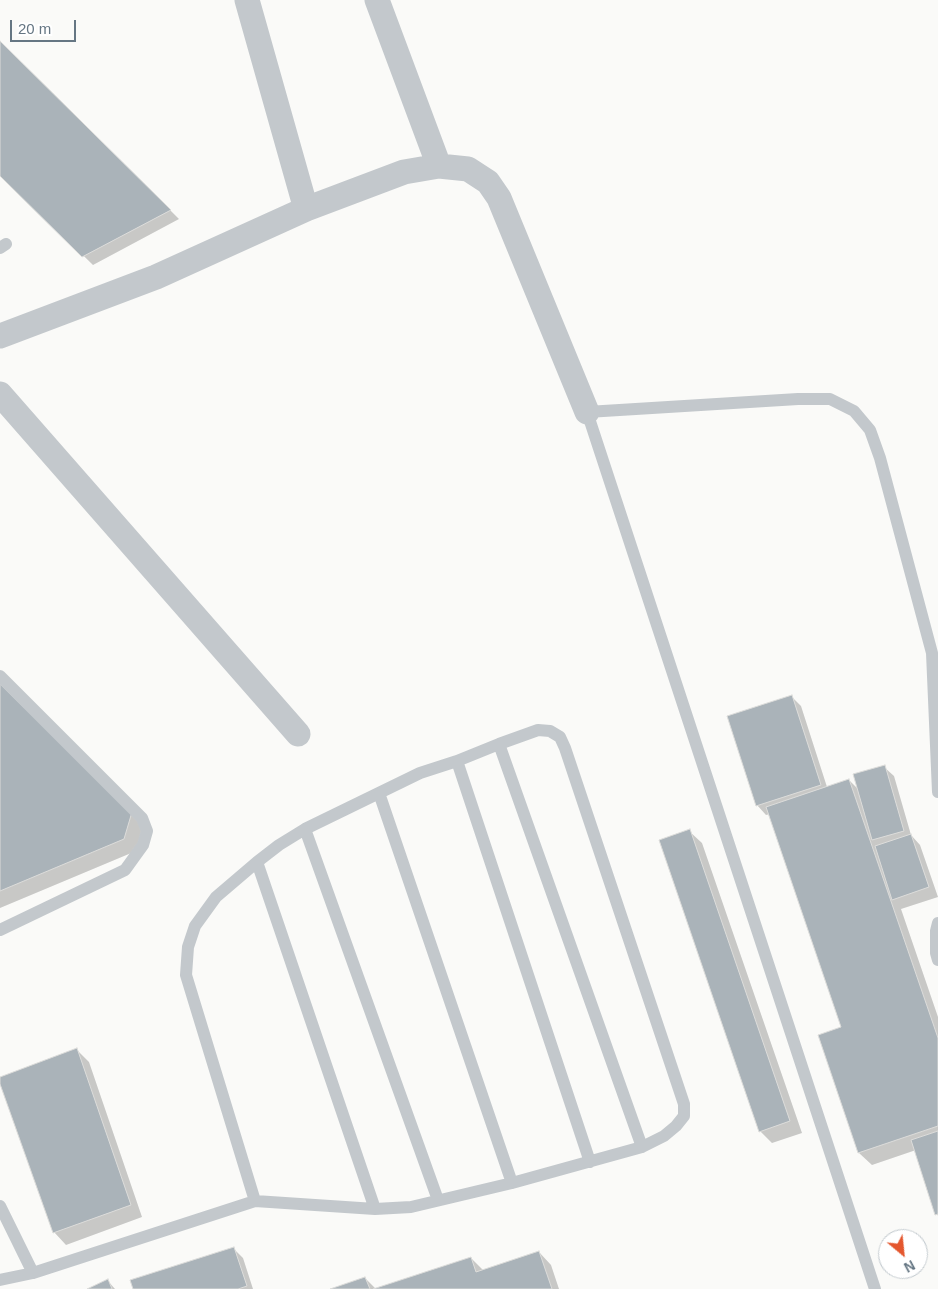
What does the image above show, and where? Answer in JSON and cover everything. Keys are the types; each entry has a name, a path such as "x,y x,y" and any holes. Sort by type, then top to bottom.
{"street":[{"path":"247,0 306,209"},
{"path":"377,0 439,166"},
{"path":"0,336 156,277 306,209 404,172 439,166 468,169 488,182 499,198 587,412"},
{"path":"0,394 298,734"}],"lane":[{"path":"875,1289 587,412 798,398 830,399 854,411 870,430 880,458 932,653 938,792"},
{"path":"0,676 142,818 147,831 144,845 125,870 0,930"},
{"path":"0,1280 33,1273 255,1201 375,1209 411,1207 512,1183 642,1147 664,1136 676,1126 684,1116 684,1104 560,737 550,731 538,730 499,744 458,761 420,773 305,829 279,845 216,897 195,926 188,947 186,975 255,1201"},
{"path":"499,744 642,1147"},
{"path":"458,761 590,1162"},
{"path":"379,793 512,1183"},
{"path":"305,829 438,1200"},
{"path":"257,862 375,1209"},
{"path":"938,923 936,931 936,953 938,960"},
{"path":"0,1206 33,1273"}],"building":[{"path":"0,41 171,210 82,257 0,176"},
{"path":"0,684 132,812 124,839 0,891"},
{"path":"792,695 821,785 756,806 727,716"},
{"path":"885,765 904,831 872,840 853,774"},
{"path":"849,779 938,1038 938,1126 858,1153 818,1035 841,1027 766,807"},
{"path":"690,829 790,1121 759,1132 659,840"},
{"path":"911,834 929,887 892,900 875,846"},
{"path":"77,1048 131,1205 53,1233 0,1084 0,1077"},
{"path":"938,1131 938,1214 935,1215 911,1140"},
{"path":"234,1247 247,1286 238,1289 133,1289 130,1280"},
{"path":"539,1251 552,1289 373,1289 471,1257 476,1272"},
{"path":"365,1277 370,1289 330,1289"},
{"path":"108,1279 112,1289 87,1289"}]}
